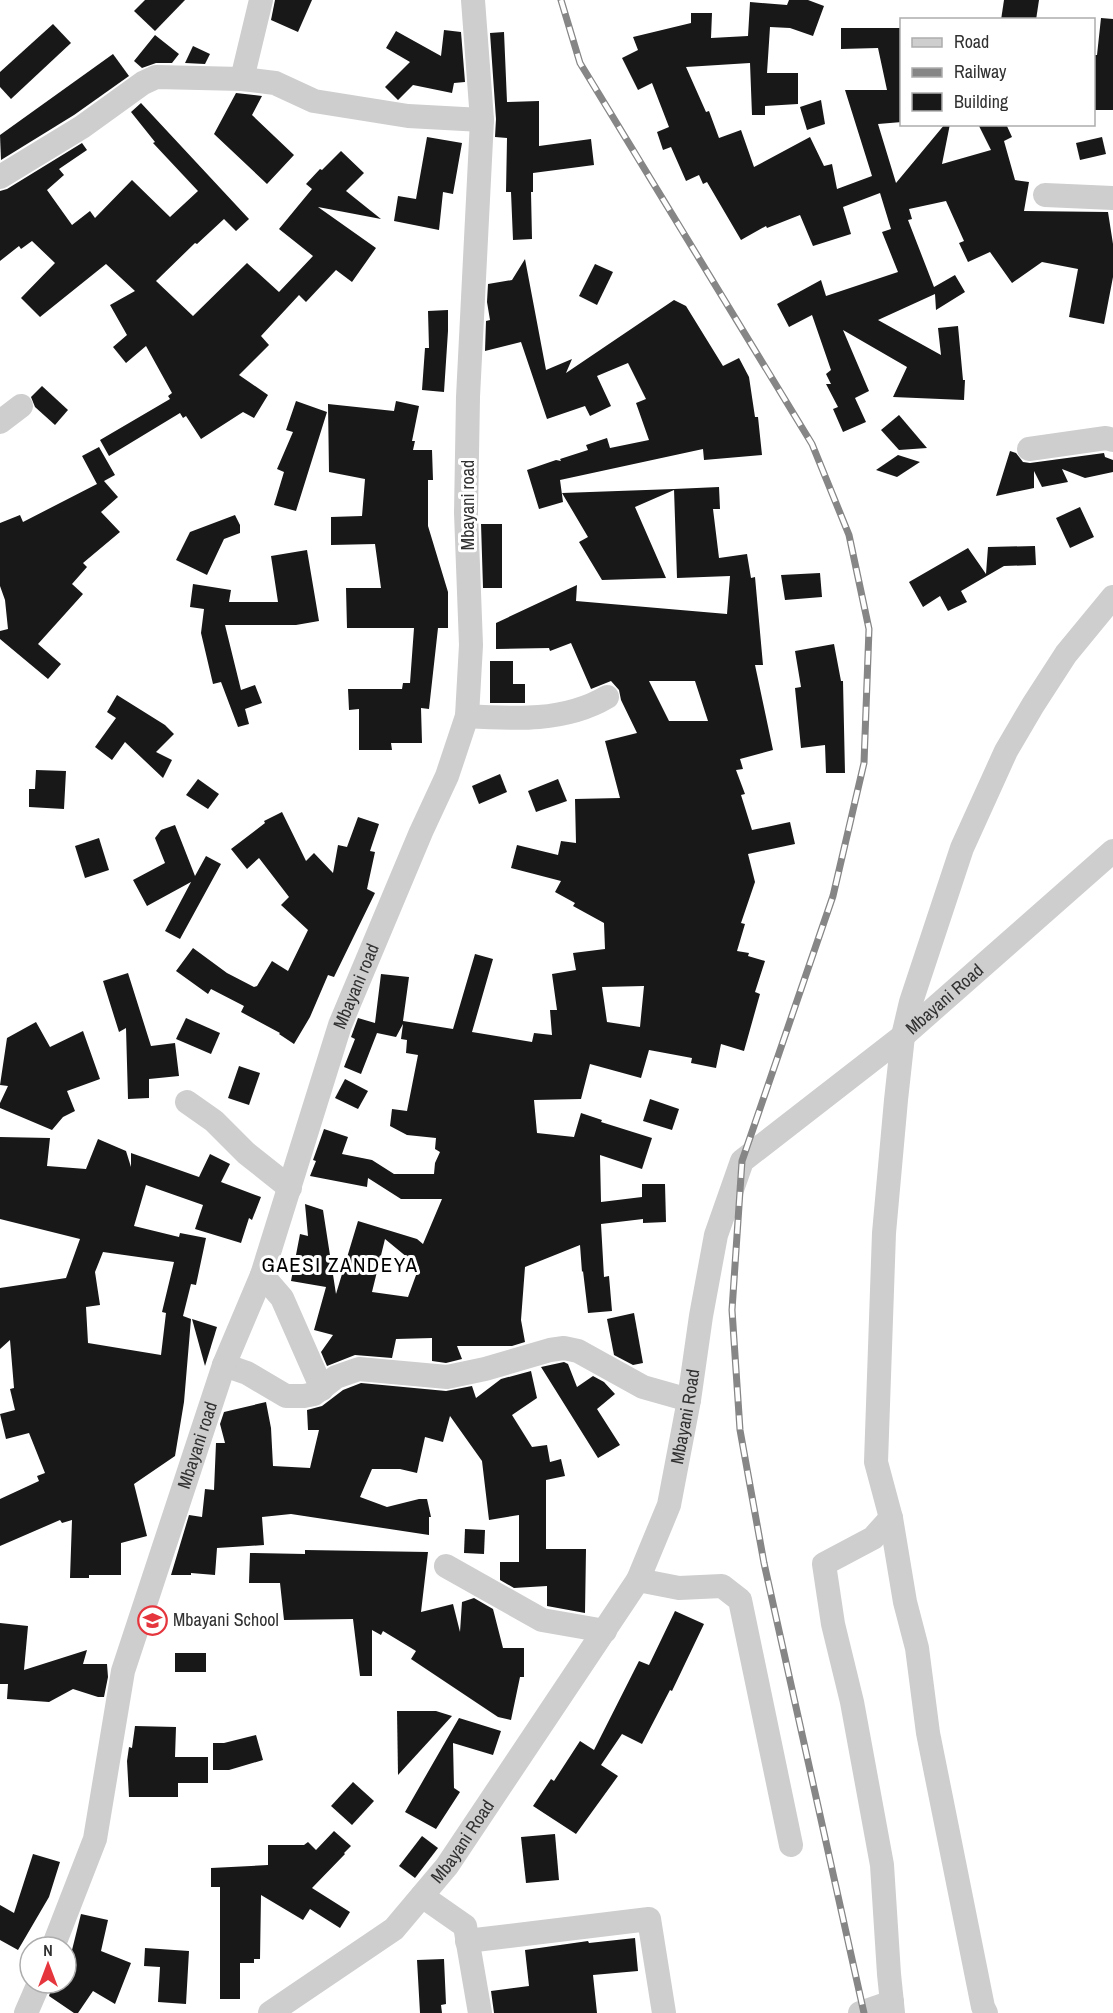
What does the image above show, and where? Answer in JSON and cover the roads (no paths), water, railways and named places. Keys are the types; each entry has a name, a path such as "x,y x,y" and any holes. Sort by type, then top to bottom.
{"street":[{"path":"242,79 261,0"},
{"name":"Mbayani road","path":"58,1935 95,1839 123,1671 224,1365 262,1275 340,1025 447,776 467,716 471,645 466,513 468,397 482,120 473,0"},
{"path":"0,177 82,127 143,83 156,77 242,79 275,83 314,101 408,117 482,120"},
{"path":"1045,195 1113,198"},
{"path":"0,422 21,406"},
{"path":"1029,449 1106,438 1113,440"},
{"path":"986,2013 982,2007 928,1733 917,1648 891,1518 876,1462 884,1233 903,1036 917,979 962,848 1006,751 1033,705 1066,654 1113,597"},
{"path":"467,716 509,718 573,712 607,697"},
{"name":"Mbayani Road","path":"270,2013 394,1929 447,1866 638,1580 669,1505 716,1235 742,1161 903,1036 1113,851"},
{"path":"187,1101 214,1121 246,1153 290,1188"},
{"path":"262,1275 282,1298 322,1389"},
{"path":"224,1365 247,1372 286,1396 304,1396 314,1394 336,1377 359,1369 447,1377 564,1348 578,1352 643,1387 689,1400"},
{"path":"860,2013 893,2008 882,1865 852,1702 833,1624 824,1564 873,1538 891,1518"},
{"path":"446,1566 542,1620 605,1631"},
{"path":"638,1580 679,1588 722,1586 740,1600 791,1845"},
{"path":"422,1896 465,1926 480,2013"},
{"path":"467,1941 649,1919 664,2013"},
{"path":"27,2013 34,1995"}],"railway":[{"path":"561,0 580,63 812,444 849,535 869,629 864,763 833,896 742,1161 732,1310 740,1430 764,1563 864,2013"}],"place":[{"name":"Mbayani School","path":"152,1620"}],"district":[{"name":"GAESI ZANDEYA","path":"340,1265"}]}
